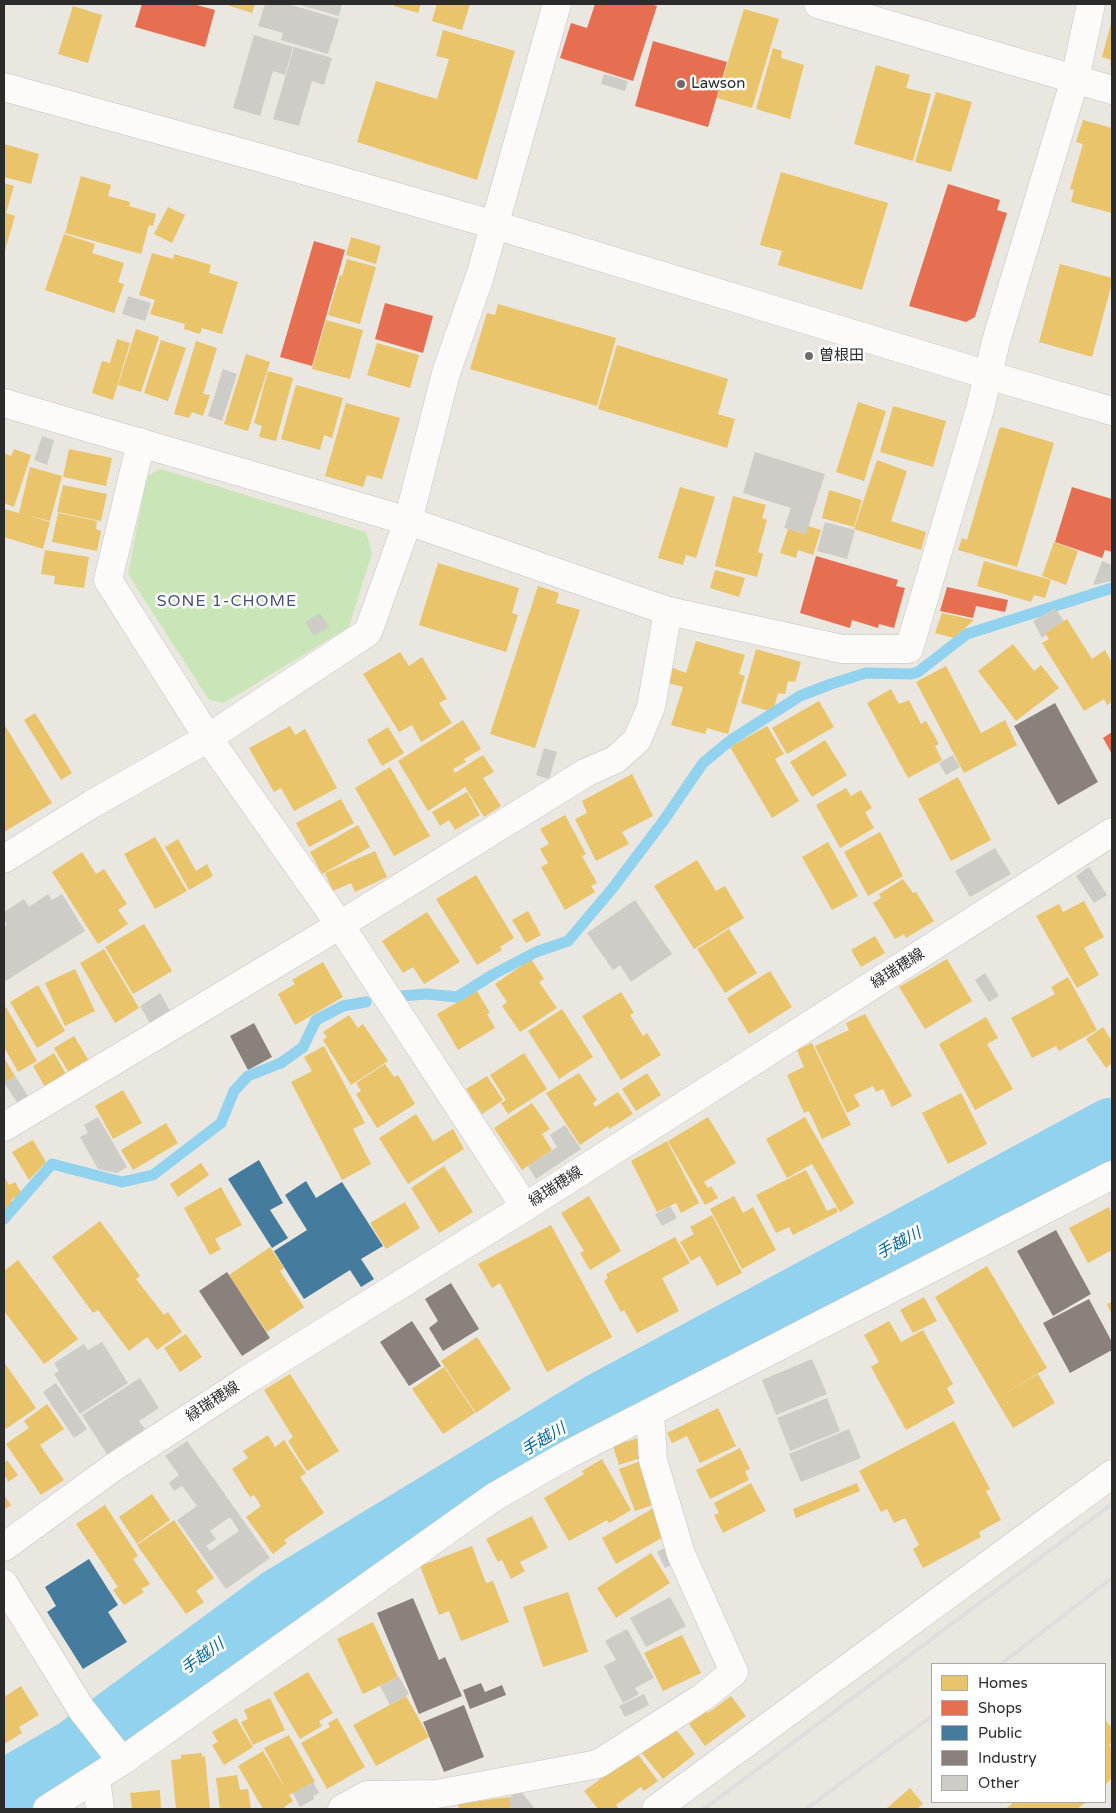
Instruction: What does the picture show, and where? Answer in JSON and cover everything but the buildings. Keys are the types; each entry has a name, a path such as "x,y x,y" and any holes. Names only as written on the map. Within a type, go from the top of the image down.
{"street":[{"path":"4,859 92,804 208,738 368,632 408,521 446,373 480,276 557,4"},
{"path":"4,402 408,521 668,611 842,649 909,649 988,376 996,342 1074,79 1091,4"},
{"path":"835,6 1112,90"},
{"path":"4,86 495,225 988,376 1112,411"},
{"path":"141,442 108,580 208,738 340,925 525,1207"},
{"path":"4,1127 340,925 587,772 615,760 638,740 651,708 668,611"},
{"name":"緑瑞穂線","path":"4,1547 111,1469 247,1380 525,1207 1112,832"},
{"path":"47,1809 96,1778 118,1757 494,1497 569,1454 1112,1175"},
{"path":"342,1809 367,1795 437,1794 598,1764 703,1697 734,1672 681,1554 653,1460 650,1413"},
{"path":"656,1809 1112,1474"},
{"path":"4,1584 82,1710 118,1757"},
{"path":"96,1778 100,1809"}],"green space":[{"path":"161,469 366,532 372,553 349,627 224,703 209,700 128,574 147,476"}],"waterway":[{"path":"401,996 427,994 457,997 494,974 536,952 568,941 612,889 664,820 703,763 731,740 800,696 866,673 911,674 918,672 967,634 1112,588"},
{"path":"4,1219 52,1164 122,1182 153,1175 221,1123 234,1091 248,1076 281,1063 303,1047 316,1020 343,1006 366,1002"},
{"name":"手越川","path":"4,1793 75,1752 279,1601 603,1404 1112,1130"}],"railway":[{"path":"704,1809 1112,1504"},
{"path":"1002,1663 1112,1578"},
{"path":"806,1809 931,1717"}],"place":[{"name":"Lawson","path":"681,84"},
{"name":"曽根田","path":"809,356"}],"district":[{"name":"SONE 1-CHOME","path":"227,602"}]}
